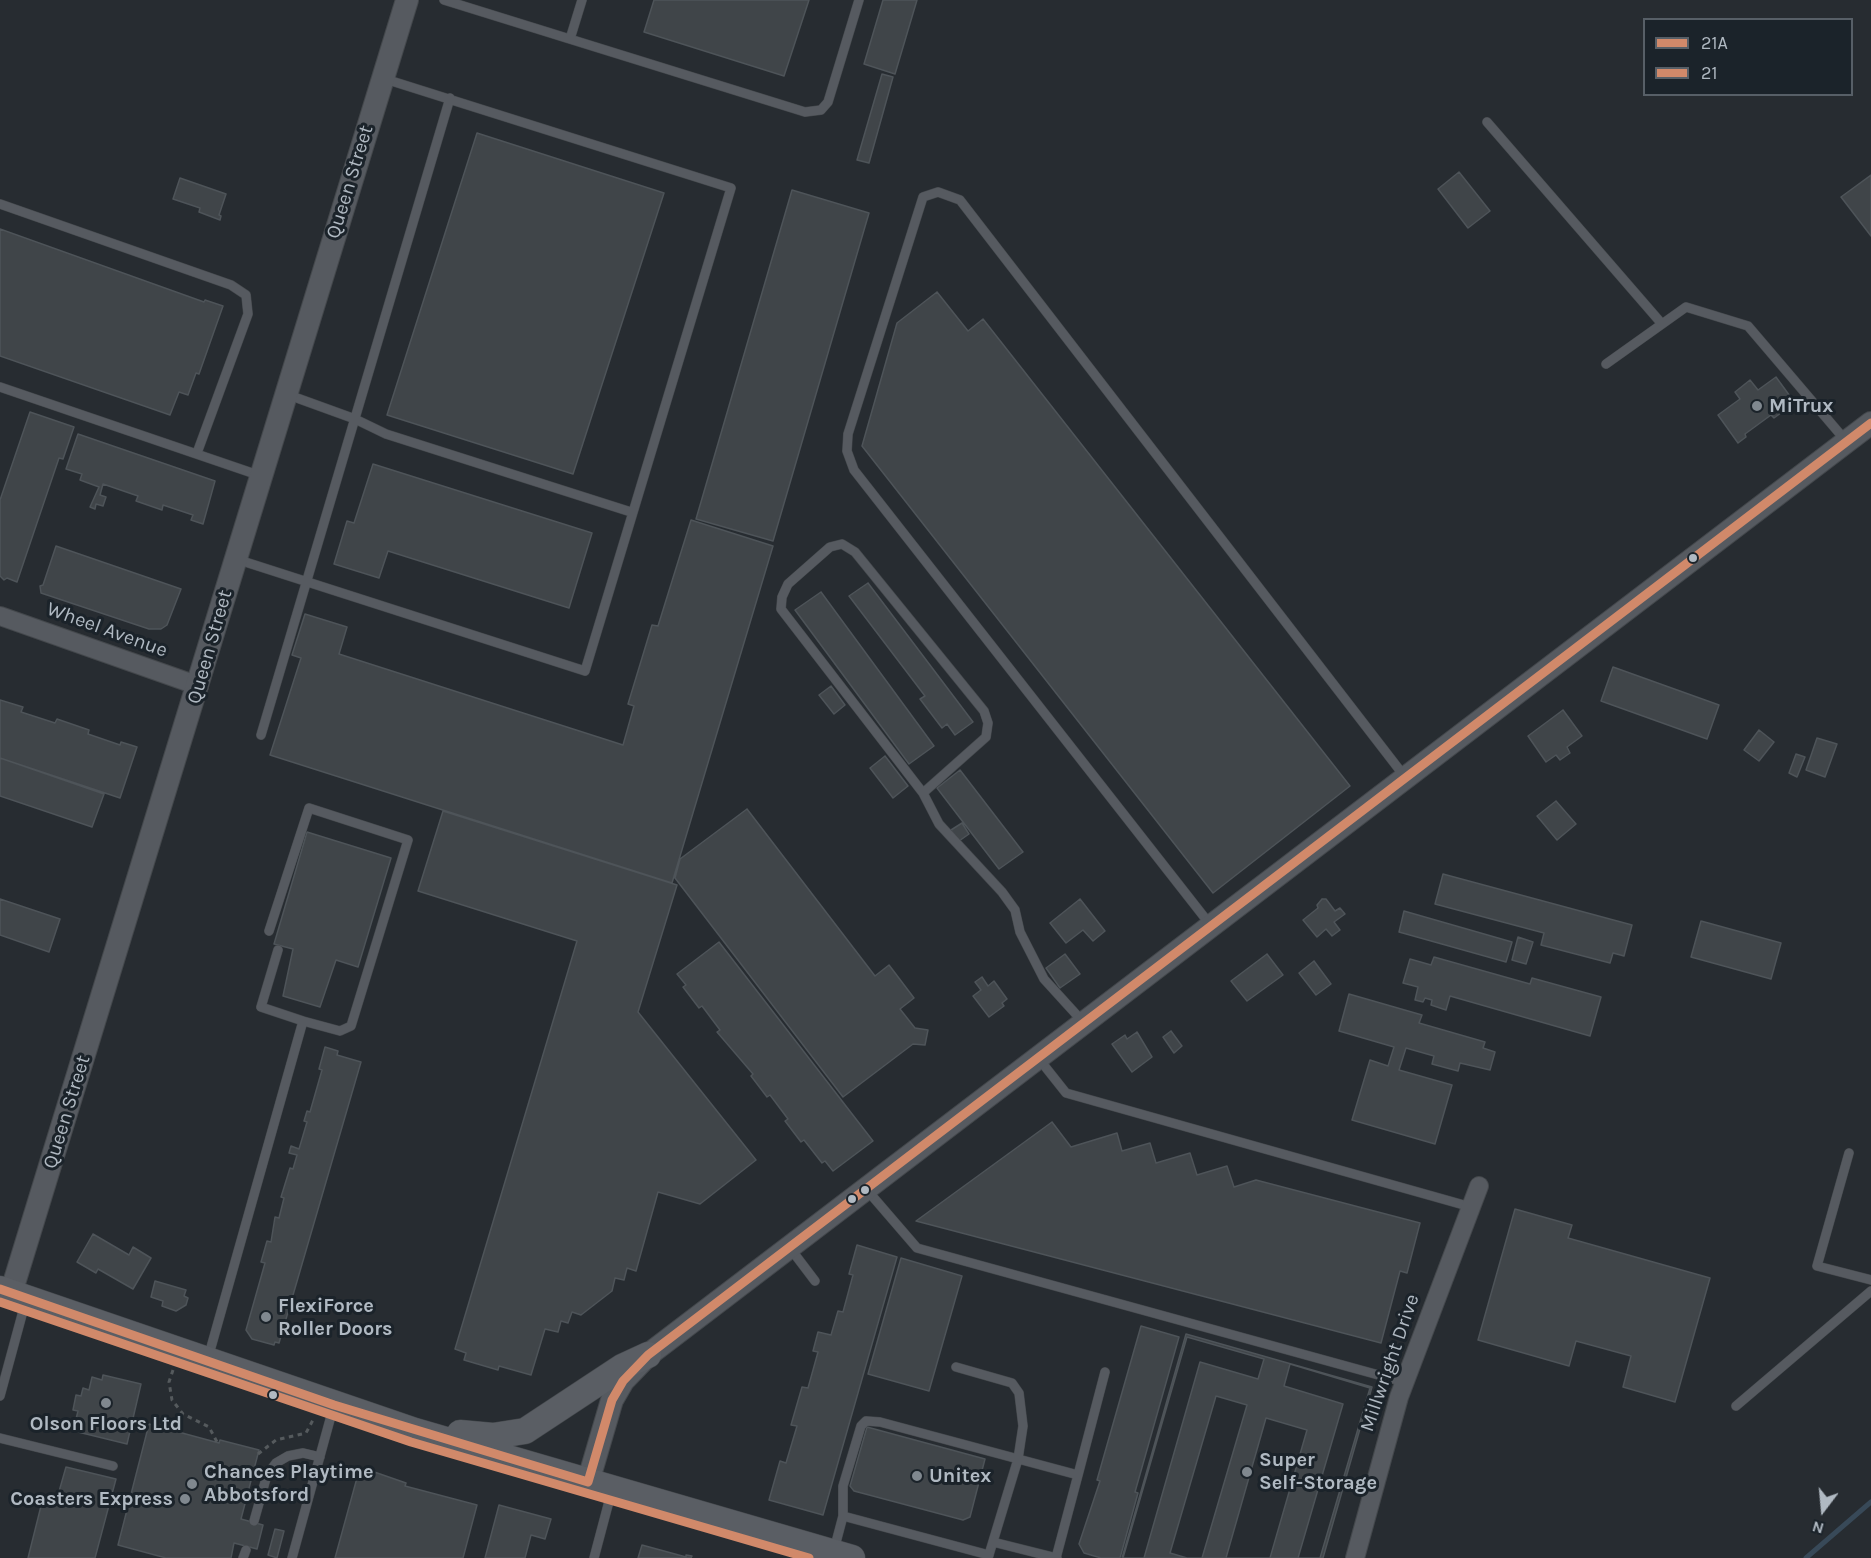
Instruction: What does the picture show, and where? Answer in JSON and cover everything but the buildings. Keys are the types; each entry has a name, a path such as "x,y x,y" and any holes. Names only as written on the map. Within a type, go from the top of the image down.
{"main road":[{"path":"13,1294 415,1431 842,1556"},
{"path":"415,1431 493,1436 525,1431 622,1367 648,1355"}],"street":[{"name":"Queen Street","path":"13,1294 199,686 381,78 407,0"},
{"path":"588,1482 612,1400 623,1381 648,1355 1213,927 1871,423"},
{"name":"Wheel Avenue","path":"0,616 199,686"},
{"name":"Millwright Drive","path":"1355,1558 1404,1382 1479,1186"}],"lane":[{"path":"444,0 471,4 570,39 805,112 821,110 828,102 860,0"},
{"path":"570,39 582,0"},
{"path":"236,559 585,671 631,512 731,188 381,78"},
{"path":"261,735 450,98"},
{"path":"1488,122 1662,324"},
{"path":"1213,927 854,470 847,451 848,434 923,197 938,192 960,200 1406,778"},
{"path":"0,204 231,285 246,295 248,314 197,453"},
{"path":"1606,364 1686,307 1748,326 1846,441"},
{"path":"0,387 261,476"},
{"path":"286,394 355,419 386,434 631,512"},
{"path":"923,793 986,737 988,723 984,711 855,552 842,544 830,547 788,584 782,597 781,609 923,793 939,824 1002,892 1015,910 1020,932 1044,979 1085,1024"},
{"path":"269,931 309,808 408,840 351,1026 340,1031 261,1007 278,950"},
{"path":"207,1361 303,1021"},
{"path":"1039,1059 1066,1093 1471,1207"},
{"path":"1849,1153 1817,1266 1871,1280"},
{"path":"867,1190 917,1248 1404,1382"},
{"path":"790,1248 815,1281"},
{"path":"1736,1406 1871,1291"},
{"path":"0,1396 13,1294"},
{"path":"843,1516 989,1556 1018,1459 1023,1426 1019,1393 1012,1383 957,1367"},
{"path":"993,1542 1057,1558 1105,1372"},
{"path":"292,1558 320,1457 326,1402"},
{"path":"842,1556 843,1486 861,1426 866,1421 880,1422 1078,1474"},
{"path":"0,1438 113,1466"},
{"path":"254,1521 267,1475 276,1463 288,1456 303,1453 320,1457"},
{"path":"594,1558 612,1490"}],"path":[{"path":"179,1351 169,1383 172,1400 183,1414 209,1427 217,1442"},
{"path":"258,1454 276,1440 306,1433 326,1402"}],"waterway":[{"path":"1806,1558 1871,1502"}],"transit line":[{"name":"21A","path":"0,1289 334,1405 588,1482 612,1400 623,1381 648,1355 1871,423"},
{"name":"21","path":"0,1302 411,1442 809,1558"}],"place":[{"name":"MiTrux","path":"1757,406"},
{"name":"FlexiForce Roller Doors","path":"266,1317"},
{"name":"Olson Floors Ltd","path":"106,1403"},
{"name":"Super Self-Storage","path":"1247,1472"},
{"name":"Unitex","path":"917,1476"},
{"name":"Chances Playtime Abbotsford","path":"192,1484"},
{"name":"Coasters Express","path":"185,1499"}]}
